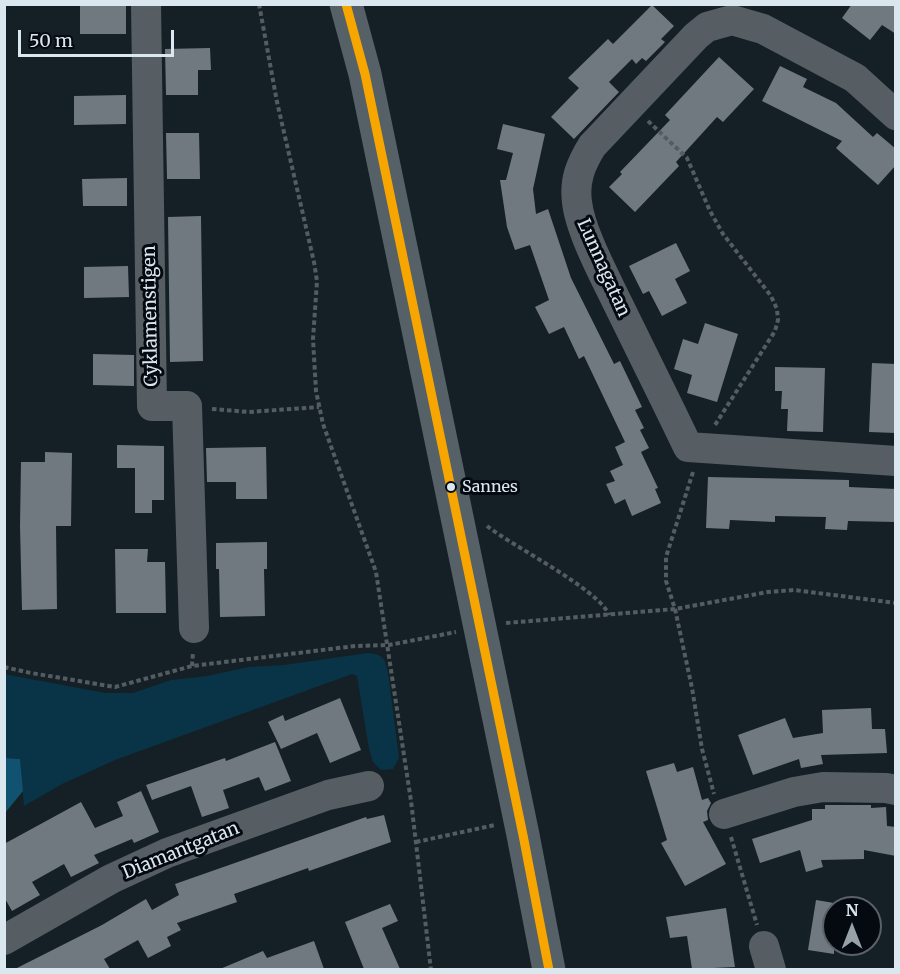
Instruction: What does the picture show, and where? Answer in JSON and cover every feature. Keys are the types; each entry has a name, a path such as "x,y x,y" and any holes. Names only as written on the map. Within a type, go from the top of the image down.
{"main road":[{"path":"346,4 366,74 549,969"}],"street":[{"name":"Cyklamenstigen","path":"146,4 152,406 187,406"},
{"name":"Lunnagatan","path":"700,449 688,447 600,267 577,204 577,178 582,162 592,146 696,36 707,27 732,20 763,29 855,78 896,116"},
{"path":"187,406 194,628"},
{"path":"700,449 896,461"},
{"path":"724,814 813,788 892,783"},
{"name":"Diamantgatan","path":"4,940 111,879 167,853 328,795 369,786"}],"path":[{"path":"259,4 277,102 317,281 313,339 318,407 376,572 416,842 431,969"},
{"path":"631,105 687,158 710,211 723,234 763,283 777,309 778,320 775,331 700,449 666,557 666,581 675,609 692,688 702,749 767,958"},
{"path":"187,406 249,412 318,407"},
{"path":"482,518 488,527 576,584 606,607 609,615"},
{"path":"506,623 675,609 768,592 794,590 896,603"},
{"path":"4,667 31,674 116,687 192,666 355,646 388,645 461,632"},
{"path":"416,842 501,824"}],"shaded area":[{"path":"368,653 377,654 382,658 388,672 399,758 393,769 381,770 373,762 357,676 352,674 115,760 62,784 24,806 20,759 5,758 4,674 105,693 133,693 171,680 207,676 249,667 284,665"},
{"path":"5,758 20,759 23,791 5,813"}],"building":[{"path":"852,4 896,4 896,34 882,25 870,40 842,18"},
{"path":"126,5 126,34 80,34 80,6"},
{"path":"652,5 674,26 661,39 665,42 646,61 642,58 636,64 632,59 609,82 619,92 574,139 551,117 579,88 568,78 608,39 613,44"},
{"path":"210,48 211,70 198,70 198,95 166,95 165,49"},
{"path":"719,57 754,89 723,122 717,117 676,162 679,166 635,212 609,187 622,174 620,172 670,120 665,115"},
{"path":"780,66 807,79 803,87 836,103 873,137 877,133 896,149 896,165 878,185 836,148 842,141 762,101"},
{"path":"126,95 126,124 74,125 74,96"},
{"path":"503,124 545,134 533,189 536,214 548,209 571,278 614,364 620,361 642,407 635,410 644,428 640,430 649,448 641,452 658,488 655,489 661,503 632,516 625,499 615,504 606,484 615,481 610,471 623,465 615,447 625,442 584,356 579,359 564,327 549,334 535,307 549,300 530,245 515,250 507,227 500,180 506,180 513,153 497,149"},
{"path":"166,133 199,133 200,179 167,179"},
{"path":"127,178 127,206 83,206 82,179"},
{"path":"201,216 203,361 170,362 168,217"},
{"path":"676,243 690,271 675,279 687,303 662,316 649,291 643,294 629,266"},
{"path":"128,266 129,297 84,298 84,267"},
{"path":"705,323 738,334 717,402 687,393 692,375 674,369 683,339 698,344"},
{"path":"93,354 134,355 134,386 93,385"},
{"path":"872,363 896,364 896,433 869,432"},
{"path":"775,367 825,368 823,432 787,431 788,409 781,409 782,391 775,391"},
{"path":"117,445 164,446 164,500 152,500 152,513 135,513 135,468 117,468"},
{"path":"266,447 267,499 236,499 236,482 207,482 206,448"},
{"path":"45,452 72,453 71,526 56,526 57,609 22,610 21,462 45,462"},
{"path":"708,477 849,480 849,487 896,489 896,522 848,521 847,530 825,529 826,517 775,516 775,522 730,520 729,529 706,528"},
{"path":"267,542 267,569 264,569 265,616 220,617 216,543"},
{"path":"115,549 148,549 147,562 165,562 166,613 116,613"},
{"path":"340,698 361,750 330,763 317,733 281,749 268,722 283,715 285,721"},
{"path":"871,708 872,729 885,729 887,753 821,755 823,764 801,768 799,759 753,775 738,735 785,718 793,738 823,733 822,710"},
{"path":"275,742 291,781 265,791 259,777 223,790 229,808 202,817 191,786 152,800 146,785 225,758 226,761"},
{"path":"674,763 677,772 693,767 702,800 708,798 711,803 707,811 708,820 703,822 726,864 685,886 661,843 667,840 646,771"},
{"path":"141,791 159,832 134,843 132,839 94,855 99,863 71,877 64,864 32,882 40,895 12,911 4,897 4,844 81,802 95,828 123,816 117,802"},
{"path":"825,805 886,807 887,826 896,827 896,856 864,850 864,859 821,860 823,867 806,872 800,850 760,863 752,839 812,820 812,809 825,809"},
{"path":"384,815 391,842 234,894 237,902 177,923 181,930 167,937 171,946 148,958 138,940 104,959 110,969 15,969 102,925 146,899 152,910 179,895 175,884 366,817 367,819"},
{"path":"816,900 822,901 822,952 808,950"},
{"path":"390,904 398,921 382,928 400,969 364,969 345,922"},
{"path":"726,908 735,967 692,969 687,936 670,938 666,917"},
{"path":"314,941 324,969 220,969 263,951 267,958"}],"transit line":[{"path":"346,4 365,74 549,970"}],"place":[{"name":"Sannes","path":"451,487"}]}
